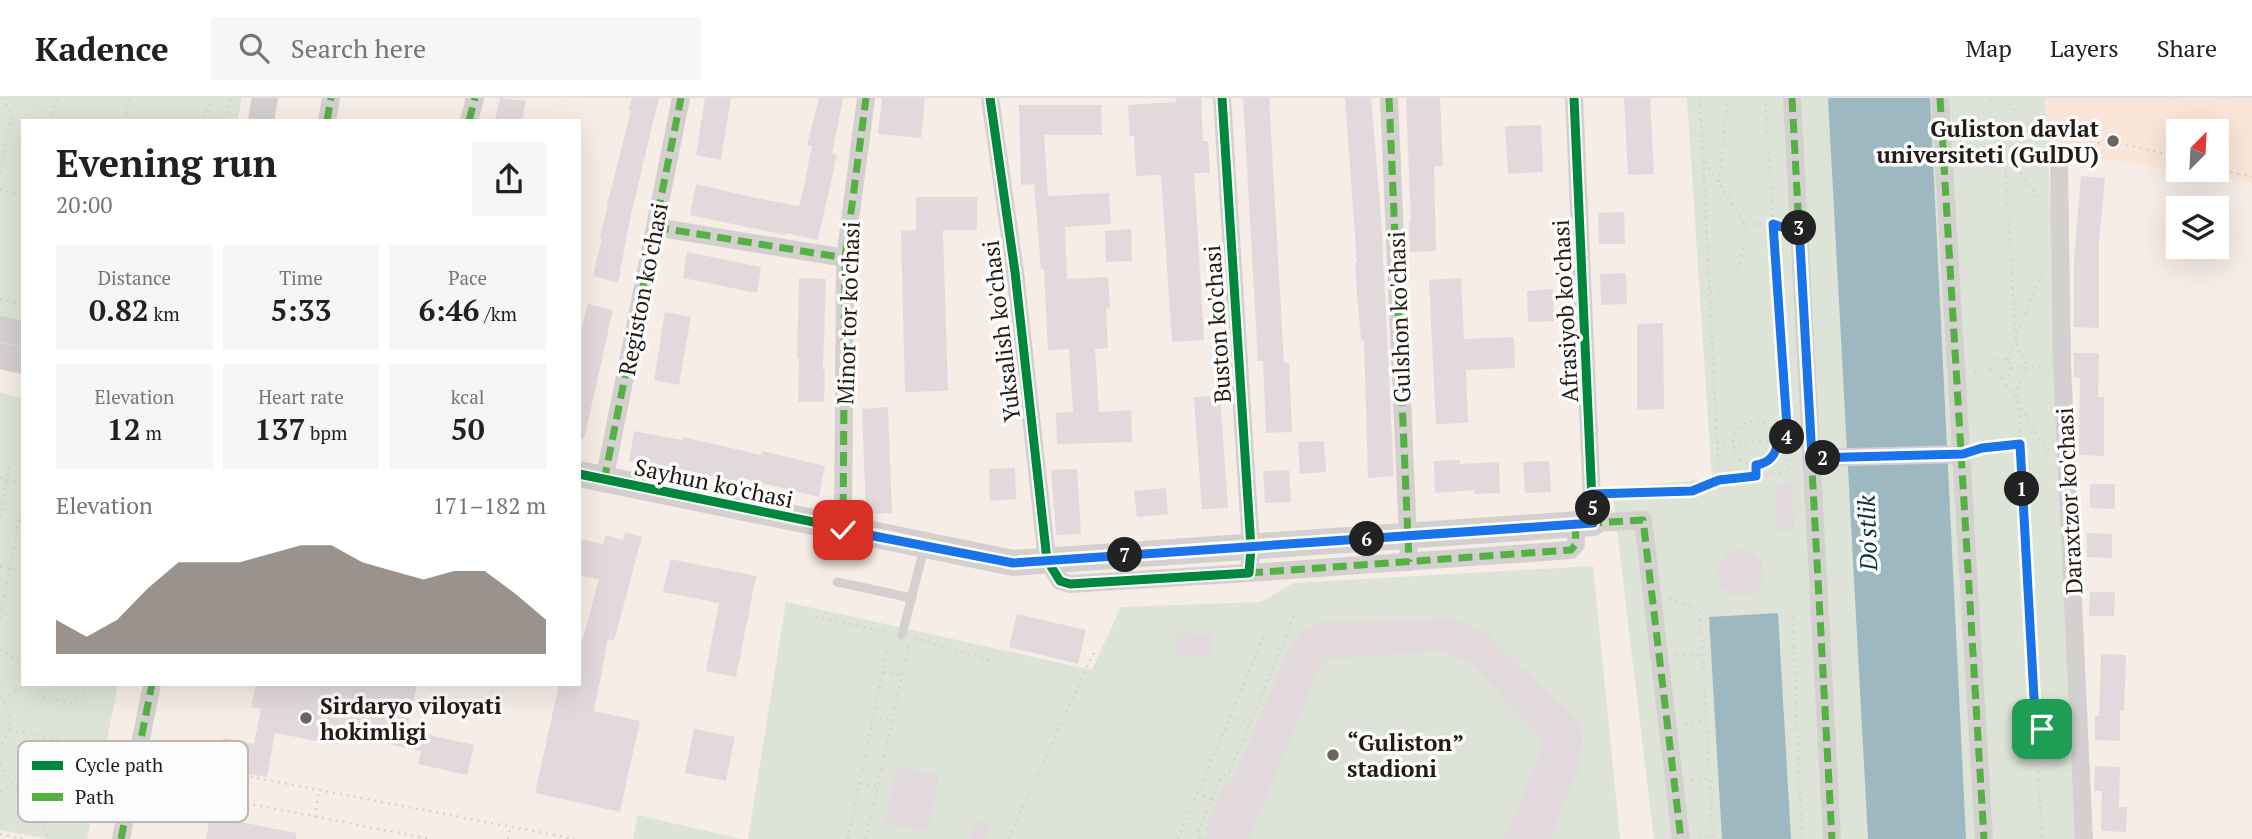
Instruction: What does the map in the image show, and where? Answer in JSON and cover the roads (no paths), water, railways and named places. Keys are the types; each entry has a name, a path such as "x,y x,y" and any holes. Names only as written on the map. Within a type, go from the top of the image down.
{"street":[{"path":"261,119 265,98"},
{"path":"327,119 331,98"},
{"path":"470,119 475,98"},
{"name":"Registon ko'chasi","path":"592,477 655,227 681,98"},
{"name":"Minor tor ko'chasi","path":"843,530 845,258 866,98"},
{"name":"Yuksalish ko'chasi","path":"990,98 1015,272 1047,560"},
{"name":"Buston ko'chasi","path":"1222,98 1250,560"},
{"name":"Gulshon ko'chasi","path":"1389,98 1409,562"},
{"name":"Afrasiyob ko'chasi","path":"1574,98 1592,494 1584,523"},
{"path":"1792,98 1832,839"},
{"path":"1940,98 1984,839"},
{"name":"Daraxtzor ko'chasi","path":"2060,163 2062,365 2084,839"},
{"path":"655,227 845,258"},
{"path":"0,329 21,334"},
{"path":"0,356 21,361"},
{"path":"1812,458 1963,454"},
{"name":"Sayhun ko'chasi","path":"592,477 1013,563 1047,560 1250,560 1408,536 1584,523"},
{"path":"1250,560 1409,562 1571,550 1584,523 1643,520 1681,839"},
{"path":"141,741 152,686"}],"lane":[{"path":"906,636 924,545"},
{"path":"837,582 912,598"}],"water":[{"name":"Do'stlik","path":"1828,98 1930,98 1966,839 1868,839"},
{"path":"1778,613 1791,839 1722,839 1709,617"}],"place":[{"name":"Guliston davlat universiteti (GulDU)","path":"2113,141"},
{"name":"Sirdaryo viloyati hokimligi","path":"306,718"},
{"name":"“Guliston” stadioni","path":"1333,755"}]}
